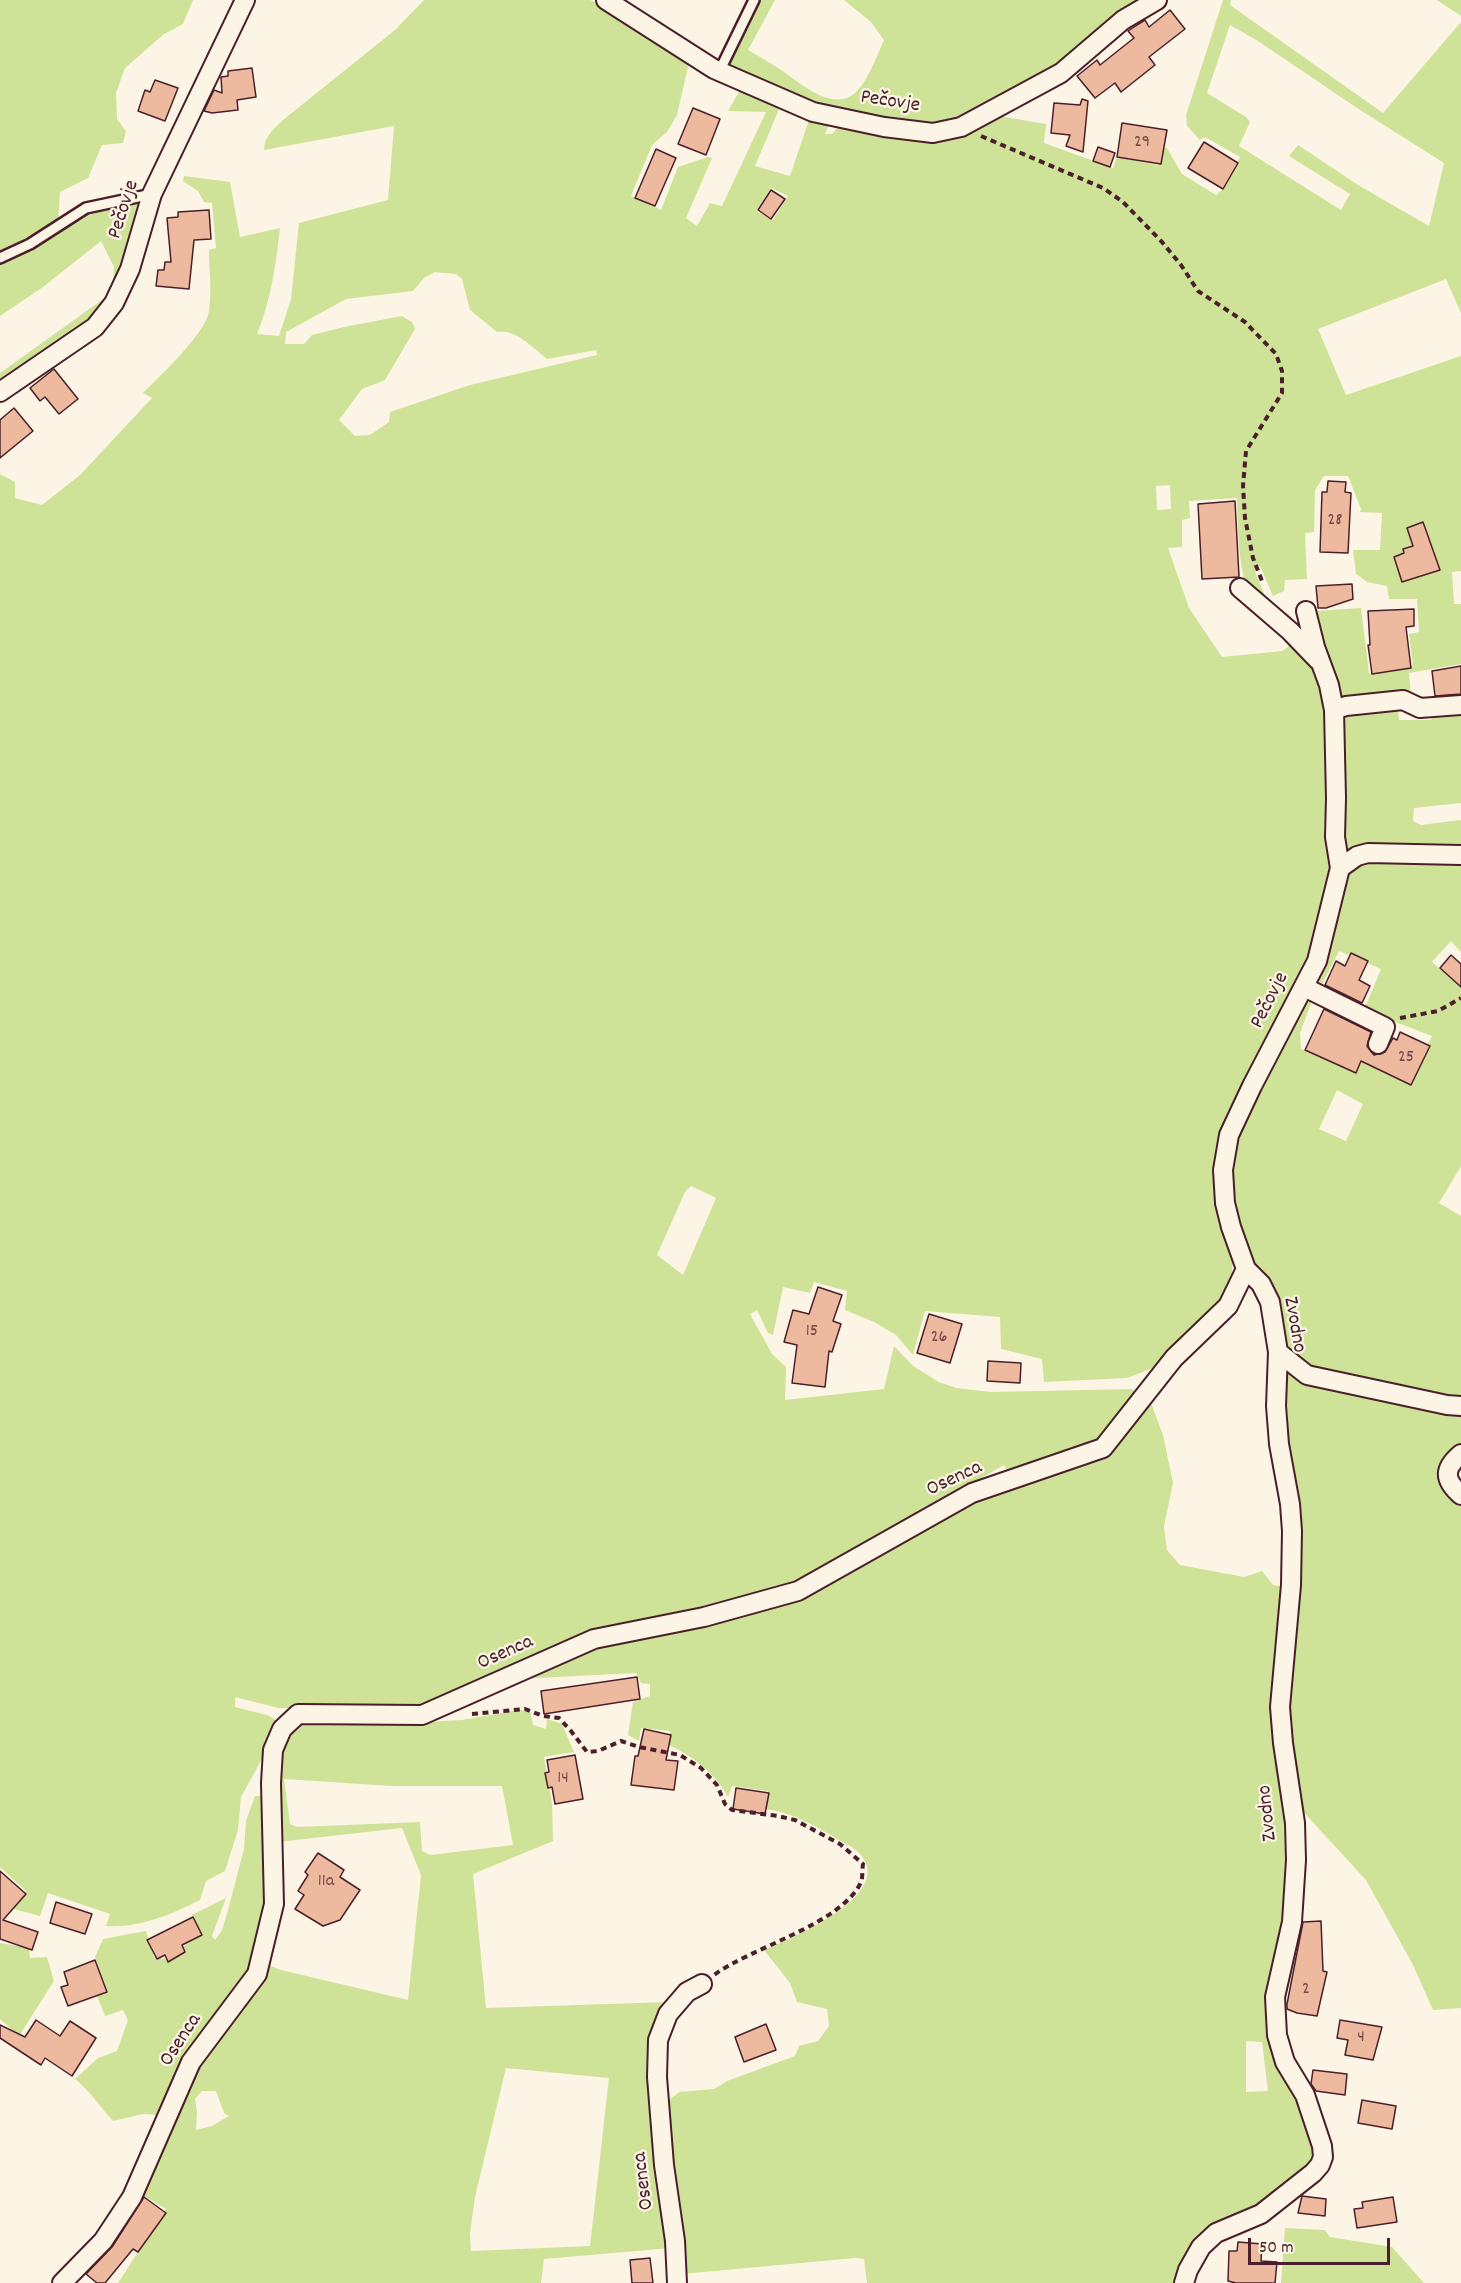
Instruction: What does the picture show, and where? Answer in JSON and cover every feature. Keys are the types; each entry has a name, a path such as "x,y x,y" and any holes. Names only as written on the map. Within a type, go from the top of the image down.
{"street":[{"name":"Pečovje","path":"0,392 94,327 114,303 130,269 152,194 244,0"},
{"name":"Pečovje","path":"606,0 719,72 813,112 884,127 933,133 961,127 1062,73 1123,20 1156,0"},
{"path":"1240,588 1290,631 1321,664"},
{"path":"1306,611 1315,647 1329,685 1334,710 1335,837 1340,868 1357,856 1368,853 1461,855"},
{"path":"1334,710 1346,706 1403,700 1420,708 1461,705"},
{"name":"Pečovje","path":"1246,1269 1225,1203 1222,1170 1229,1135 1317,961 1340,868"},
{"path":"1304,987 1385,1027 1378,1044"},
{"name":"Zvodno","path":"1184,2283 1188,2270 1201,2247 1216,2233 1261,2214 1313,2173 1323,2157 1317,2129 1305,2096 1285,2062 1277,2035 1275,1997 1292,1922 1296,1860 1295,1823 1280,1707 1291,1585 1292,1531 1290,1504 1279,1444 1276,1406 1278,1352 1270,1302 1261,1284 1246,1269"},
{"name":"Osenca","path":"62,2283 103,2241 132,2197 192,2062 257,1974 273,1904 271,1783 273,1750 282,1729 298,1714 422,1715 594,1639 704,1617 798,1591 972,1493 1103,1448 1174,1358 1228,1306 1246,1269"},
{"path":"1278,1352 1308,1376 1461,1406"},
{"path":"1461,1454 1450,1465 1448,1473 1452,1488 1461,1495"},
{"name":"Osenca","path":"678,2283 675,2241 664,2165 657,2077 658,2040 668,2014 687,1992 702,1984"}],"lane":[{"path":"719,72 753,0"},
{"path":"0,258 30,244 86,208 152,194"}],"path":[{"path":"961,127 1103,188 1123,202 1162,242 1198,291 1245,322 1276,354 1282,371 1282,393 1246,451 1243,486 1245,518 1253,558 1265,589"},
{"path":"1376,1023 1438,1011 1461,998"},
{"path":"466,1714 525,1709 543,1716 559,1718 587,1752 598,1751 621,1741 639,1748 680,1755 701,1768 717,1785 725,1804 732,1810 795,1820 840,1844 863,1864 862,1880 855,1893 836,1910 730,1965 702,1984"}],"green space":[{"path":"0,0 193,0 183,24 164,34 125,68 116,93 117,119 126,131 123,143 102,145 88,178 60,192 58,221 0,252"},
{"path":"424,0 590,0 615,11 686,60 688,67 677,115 667,132 652,145 631,196 661,210 678,167 708,157 712,158 686,218 697,226 710,203 722,206 766,112 728,111 741,88 780,107 755,166 790,176 810,117 830,122 825,134 832,134 841,124 896,132 993,115 1046,124 1044,143 1113,168 1117,157 1158,165 1164,148 1167,148 1182,174 1216,195 1223,189 1240,157 1205,137 1200,140 1187,126 1186,115 1223,0 1231,0 1230,5 1383,113 1461,22 1461,313 1446,279 1318,329 1346,395 1461,356 1461,571 1452,572 1454,604 1461,604 1461,664 1409,673 1411,696 1340,702 1315,618 1315,611 1361,608 1369,673 1413,665 1409,634 1419,632 1417,599 1389,599 1387,586 1367,582 1356,574 1353,550 1380,550 1382,513 1360,512 1361,509 1348,476 1324,476 1315,490 1314,532 1305,533 1307,579 1285,580 1284,591 1273,596 1260,566 1255,572 1268,603 1252,590 1245,580 1240,551 1237,498 1189,501 1190,518 1182,520 1182,547 1168,548 1189,608 1222,657 1282,651 1295,642 1315,664 1329,707 1332,867 1312,962 1221,1147 1233,1256 1231,1286 1220,1308 1204,1326 1153,1368 1127,1378 1044,1382 1042,1359 1001,1349 1000,1317 925,1311 913,1355 896,1335 874,1322 845,1310 847,1291 814,1282 810,1293 783,1287 773,1335 768,1333 757,1310 750,1314 772,1354 786,1367 785,1400 884,1389 894,1346 913,1366 939,1382 956,1388 991,1392 1132,1389 1137,1393 1122,1423 1134,1425 1151,1403 1163,1435 1173,1483 1164,1526 1167,1550 1180,1565 1244,1577 1262,1571 1273,1585 1286,1587 1276,1703 1293,1855 1272,2001 1314,2131 1315,2162 1258,2212 1209,2228 1193,2242 1181,2262 1176,2283 867,2283 864,2259 855,2258 682,2274 663,2105 679,2092 714,2089 727,2081 795,2056 799,2046 818,2041 829,2026 827,2009 797,2002 790,1983 764,1950 815,1926 835,1913 864,1885 868,1869 860,1854 850,1846 802,1820 765,1809 768,1791 732,1786 728,1797 717,1780 703,1766 687,1754 669,1745 670,1731 641,1728 639,1741 628,1735 633,1702 650,1696 650,1684 641,1683 636,1673 516,1679 436,1706 374,1710 279,1708 235,1697 235,1707 267,1715 279,1722 241,1797 238,1830 225,1871 206,1881 200,1900 143,1923 119,1926 106,1926 110,1914 48,1893 40,1916 10,1908 26,1891 0,1867 0,474 15,482 15,498 42,505 80,475 152,398 143,393 200,331 206,320 210,304 209,250 216,248 212,203 204,202 198,191 183,181 184,176 230,182 240,237 280,228 272,282 257,334 279,336 291,299 299,223 388,200 394,126 264,150 266,141 270,133 283,120 395,30","holes":["1230,25 1444,163 1429,226 1358,185 1298,145 1289,156 1350,194 1341,210 1239,146 1250,122 1246,117 1207,93","771,188 788,196 773,220 756,211","435,272 456,274 462,279 470,310 497,332 517,336 547,359 596,350 597,355 470,385 390,412 389,422 370,435 355,436 339,420 362,389 385,380 415,329 412,322 402,316 344,327 312,335 304,344 285,344 286,332 346,299 413,291 424,278","1170,485 1171,509 1157,510 1156,486","691,1186 716,1198 683,1275 657,1255 685,1192","1004,1465 1010,1475 924,1511","1246,2041 1262,2042 1268,2091 1246,2092"]},
{"path":"756,0 775,0 748,50 812,91 833,99 843,99 853,95 861,86 884,40 871,22 844,0 1141,0 1054,70 969,115 935,126 850,115 807,105 726,69 728,57"},
{"path":"1437,0 1461,0 1461,16"},
{"path":"137,202 141,204 117,288 113,283 114,267 101,241 43,287 0,316 0,264 104,204"},
{"path":"106,297 109,303 107,307 0,388 0,373"},
{"path":"1397,704 1399,720 1431,720 1436,709 1461,707 1461,803 1414,808 1413,821 1421,825 1461,820 1461,850 1346,849 1339,839 1342,726 1351,713 1358,710 1372,706"},
{"path":"1368,857 1461,861 1461,952 1451,941 1432,962 1456,983 1461,979 1461,1166 1439,1203 1461,1216 1461,1401 1306,1370 1286,1353 1234,1225 1228,1176 1237,1131 1304,1004 1312,1001 1300,1033 1301,1049 1356,1072 1372,1044 1387,1051 1379,1070 1408,1084 1432,1036 1364,1010 1381,969 1339,951 1322,984 1318,980 1343,877","holes":["1337,1090 1363,1104 1346,1141 1319,1129"]},
{"path":"1283,1361 1461,1411 1461,1449 1444,1461 1461,1499 1461,2008 1433,2010 1413,1965 1366,1880 1297,1805 1287,1748"},
{"path":"518,1710 530,1711 533,1725 546,1729 547,1719 562,1724 574,1752 544,1757 552,1803 553,1841 473,1874 486,2008 669,2002 655,2028 671,2248 544,2259 541,2283 118,2283 166,2209 139,2193 199,2062 268,1965 408,2000 421,1875 402,1828 278,1842 280,1746 298,1722 312,1718 393,1724 462,1720","holes":["284,1779 391,1786 502,1786 513,1845 430,1855 422,1851 420,1822 297,1827 290,1824","506,2068 609,2078 590,2246 471,2251 470,2233 475,2197","202,2091 216,2091 224,2113 229,2116 212,2126 196,2130 195,2099"]},
{"path":"255,1796 263,1796 267,1847 263,1949 161,2115 143,2114 113,2121 75,2079 98,2058 117,2051 128,2020 123,2010 105,2016 97,1996 107,1989 95,1957 103,1939 146,1931 154,1957 166,1959 200,1935 192,1915 226,1898 212,1936 215,1940 222,1930 228,1910 244,1849 246,1821"},
{"path":"0,1943 29,1948 30,1958 47,1957 54,1981 19,2036 0,2019"},
{"path":"1285,2228 1325,2230 1330,2237 1392,2247 1424,2283 1281,2283"}],"building":[{"path":"1170,10 1185,29 1149,57 1155,65 1121,92 1115,83 1095,98 1077,76 1097,60 1100,65 1134,38 1128,31 1145,20 1149,27"},
{"path":"252,68 256,97 237,100 238,110 212,113 204,111 214,90 222,93 221,77 228,76 228,71"},
{"path":"155,80 178,88 165,121 138,111 145,90 150,92"},
{"path":"1082,99 1088,101 1083,152 1066,146 1070,135 1051,133 1054,103 1080,105"},
{"path":"693,108 720,119 706,155 678,144"},
{"path":"1122,123 1167,130 1161,164 1117,157"},
{"path":"1204,142 1238,163 1223,189 1188,168"},
{"path":"1098,147 1115,153 1110,167 1093,161"},
{"path":"656,149 676,158 655,206 635,198"},
{"path":"771,190 785,199 771,219 758,210"},
{"path":"209,210 211,239 194,240 189,289 156,286 158,270 164,270 165,262 171,262 167,218 178,217 178,212"},
{"path":"54,369 78,399 59,414 45,397 40,401 30,388"},
{"path":"14,408 33,431 0,458 0,420"},
{"path":"1328,481 1346,482 1345,492 1351,493 1348,553 1320,552 1322,492 1327,492"},
{"path":"1235,501 1239,577 1202,579 1198,504"},
{"path":"1423,522 1440,570 1402,582 1394,557 1404,553 1403,549 1413,546 1407,528"},
{"path":"1352,584 1353,599 1326,608 1318,608 1316,586"},
{"path":"1414,609 1414,626 1406,627 1411,668 1372,674 1368,645 1370,645 1368,611"},
{"path":"1461,666 1461,694 1435,696 1432,671"},
{"path":"1351,953 1368,961 1359,980 1370,986 1362,1003 1325,985 1336,961 1345,966"},
{"path":"1451,955 1461,964 1461,987 1440,968"},
{"path":"1324,1009 1371,1032 1367,1046 1374,1055 1385,1052 1393,1038 1397,1040 1400,1032 1430,1046 1411,1085 1361,1061 1356,1073 1305,1050"},
{"path":"818,1287 842,1295 833,1321 841,1324 832,1352 829,1351 825,1387 792,1383 797,1345 784,1342 793,1310 809,1314"},
{"path":"929,1314 962,1324 950,1363 917,1353"},
{"path":"988,1361 1021,1363 1020,1383 987,1381"},
{"path":"637,1677 640,1699 544,1714 541,1691"},
{"path":"644,1729 671,1735 666,1760 678,1761 674,1790 631,1785 635,1756 638,1756"},
{"path":"575,1755 583,1799 555,1804 552,1787 548,1788 545,1773 549,1772 547,1760"},
{"path":"736,1788 769,1793 765,1814 733,1809"},
{"path":"318,1853 344,1870 340,1877 360,1890 340,1920 323,1926 295,1909 304,1895 298,1891 308,1875 305,1872"},
{"path":"0,1871 26,1894 3,1920 38,1932 32,1950 0,1939"},
{"path":"56,1902 92,1914 85,1934 50,1923"},
{"path":"193,1917 202,1935 182,1945 185,1952 168,1962 165,1955 157,1959 147,1940"},
{"path":"1321,1921 1323,1971 1327,1972 1317,2016 1287,2009 1287,2004 1303,1922"},
{"path":"95,1960 107,1992 68,2006 61,1987 68,1985 64,1972"},
{"path":"36,2020 60,2036 70,2021 96,2038 72,2076 45,2058 41,2065 0,2038 0,2025 25,2037"},
{"path":"1340,2020 1382,2027 1373,2060 1345,2055 1348,2040 1337,2038"},
{"path":"766,2024 776,2050 744,2062 735,2037"},
{"path":"1313,2070 1347,2074 1345,2095 1316,2091 1311,2084"},
{"path":"1362,2100 1396,2106 1392,2129 1358,2123"},
{"path":"1302,2196 1326,2199 1325,2216 1298,2213"},
{"path":"144,2197 166,2213 138,2252 133,2249 105,2283 97,2283 86,2274 112,2247"},
{"path":"1393,2197 1397,2222 1357,2228 1354,2209 1363,2208 1362,2202"},
{"path":"1238,2242 1262,2244 1261,2261 1277,2262 1275,2283 1228,2281 1229,2251 1237,2251"},
{"path":"650,2258 653,2283 632,2283 630,2260"}]}
